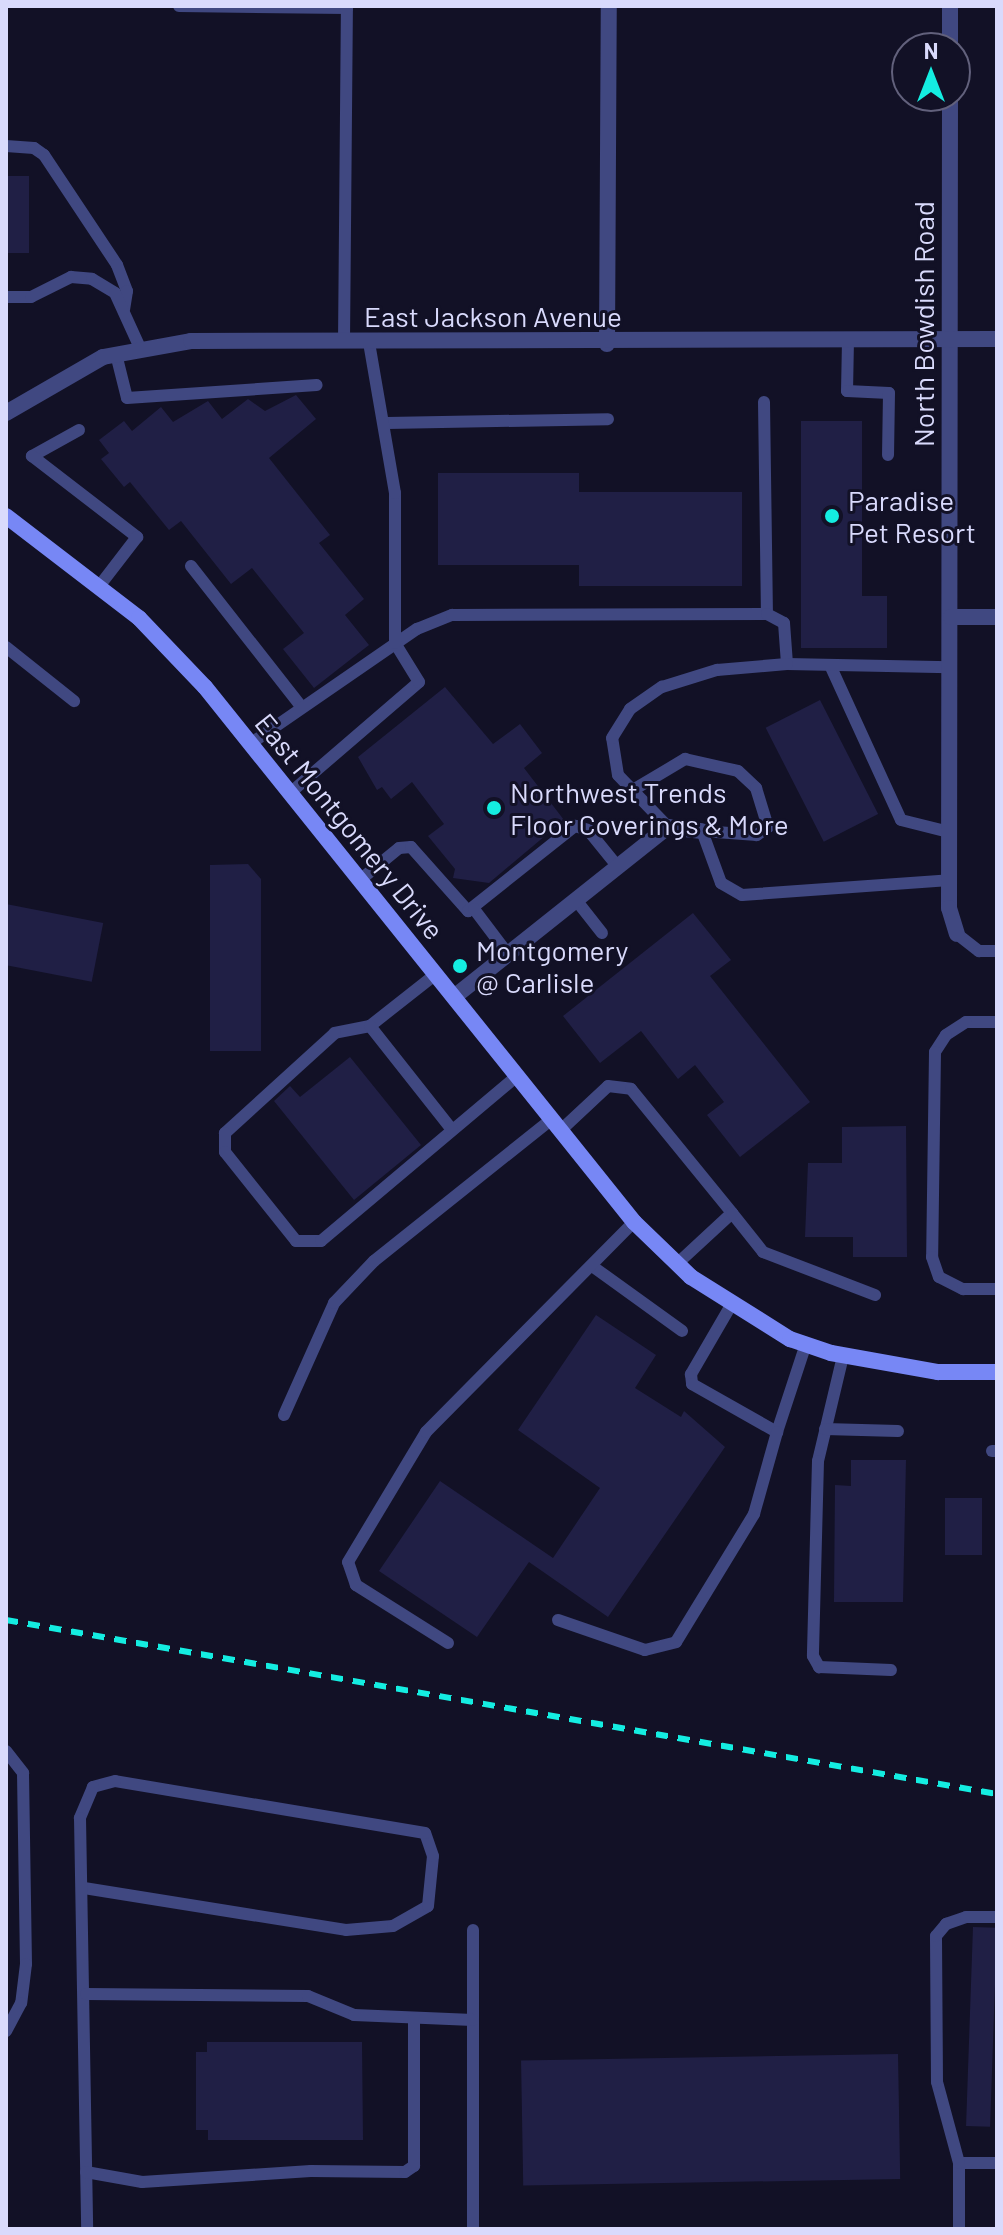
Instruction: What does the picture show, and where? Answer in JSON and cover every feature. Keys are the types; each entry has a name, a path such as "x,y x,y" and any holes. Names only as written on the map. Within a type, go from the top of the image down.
{"main road":[{"name":"East Montgomery Drive","path":"6,516 100,585 205,687 634,1222 677,1264 730,1307 806,1344 843,1356 938,1372 997,1372"}],"street":[{"path":"607,344 609,6"},
{"path":"950,6 950,32"},
{"name":"North Bowdish Road","path":"950,112 949,880 957,934"},
{"name":"East Jackson Avenue","path":"6,413 18,400 116,354 191,341 607,344 997,339"},
{"path":"951,617 997,617"},
{"path":"454,997 668,827 702,831"}],"lane":[{"path":"179,6 347,7 344,342"},
{"path":"6,146 34,148 44,155 117,265 127,291 124,309"},
{"path":"6,297 31,297 81,277 115,293 141,350"},
{"path":"848,340 847,391 889,393 888,455"},
{"path":"290,793 416,690 417,675 395,643 395,493 387,423 369,342"},
{"path":"116,354 127,398 317,385"},
{"path":"764,402 767,614"},
{"path":"387,423 608,419"},
{"path":"79,430 32,456 137,537 100,585"},
{"path":"191,566 300,705"},
{"path":"250,744 300,705 395,643 452,615 767,614 784,623 787,664"},
{"path":"6,647 74,701"},
{"path":"668,827 618,775 612,738 630,709 662,687 717,670 787,664 950,667"},
{"path":"830,665 901,820 949,832"},
{"path":"633,790 685,759 738,771 756,788 768,827 757,835 702,831 721,883 742,895 949,880"},
{"path":"360,880 399,848 411,847 463,909 474,909 575,826 588,830 618,867"},
{"path":"576,900 602,933"},
{"path":"474,909 508,954"},
{"path":"957,934 979,951 997,951"},
{"path":"436,974 370,1026 335,1033 225,1133 225,1152 296,1241 314,1244 517,1076"},
{"path":"997,1022 966,1022 946,1035 935,1052 932,1257 939,1277 963,1289 997,1289"},
{"path":"370,1026 452,1130"},
{"path":"284,1415 334,1303 374,1261 608,1086 631,1089 763,1252 875,1295"},
{"path":"677,1264 732,1213"},
{"path":"448,1643 356,1585 348,1562 426,1432 634,1222"},
{"path":"592,1266 682,1331"},
{"path":"730,1307 691,1374 692,1384 777,1432"},
{"path":"558,1620 645,1650 676,1642 754,1514 806,1344"},
{"path":"843,1356 825,1429 813,1656 819,1667 891,1670"},
{"path":"825,1429 898,1431"},
{"path":"6,1751 23,1773 26,1964 21,2003 6,2031"},
{"path":"84,1888 346,1930 393,1926 428,1906 433,1856 425,1833 115,1781 93,1787 80,1818 86,1994 87,2229"},
{"path":"959,2229 959,2163 939,2103 936,1936 946,1924 966,1917 997,1917"},
{"path":"473,1930 473,2229"},
{"path":"86,1994 308,1996 354,2015 473,2020"},
{"path":"86,2172 142,2182 311,2171 405,2172 414,2166 414,2018"},
{"path":"959,2163 997,2163"}],"building":[{"path":"6,176 29,176 29,253 6,253"},
{"path":"296,395 316,419 269,458 330,535 319,543 364,599 345,615 369,645 314,688 283,649 304,633 252,568 231,584 181,521 169,530 130,482 124,487 101,459 109,453 99,440 124,421 132,431 161,407 173,422 208,401 222,419 248,399 265,411"},
{"name":"Paradise Pet Resort","path":"801,421 862,421 862,596 887,596 887,648 801,648"},
{"path":"438,473 579,473 579,492 742,492 742,586 579,586 579,565 438,565"},
{"name":"Northwest Trends Floor Coverings & More","path":"445,687 493,744 520,724 542,753 524,768 564,820 489,883 453,878 455,869 428,836 444,824 412,782 391,799 382,787 377,790 358,757"},
{"path":"820,700 878,814 824,842 766,728"},
{"path":"248,864 261,879 261,1051 210,1051 210,865"},
{"path":"6,904 103,923 92,982 6,965"},
{"path":"693,913 731,960 710,976 810,1102 740,1157 707,1115 724,1102 695,1065 678,1079 641,1031 600,1063 563,1016"},
{"path":"350,1057 421,1145 354,1200 274,1101 290,1086 300,1097"},
{"path":"906,1126 907,1257 853,1257 853,1237 805,1237 808,1163 842,1163 842,1127"},
{"path":"596,1315 656,1355 635,1388 681,1417 684,1411 725,1447 608,1617 529,1562 477,1637 379,1571 440,1481 553,1558 600,1488 518,1430"},
{"path":"851,1460 906,1460 903,1602 834,1602 835,1485 851,1486"},
{"path":"945,1498 982,1498 982,1555 945,1555"},
{"path":"973,1927 997,1928 990,2127 966,2126"},
{"path":"207,2042 362,2042 363,2140 208,2140 208,2130 196,2130 196,2052 207,2052"},
{"path":"898,2054 900,2179 523,2186 521,2061"}],"railway":[{"path":"6,1620 997,1794"}],"place":[{"name":"Paradise Pet Resort","path":"832,516"},
{"name":"Northwest Trends Floor Coverings & More","path":"494,808"},
{"name":"Montgomery @ Carlisle","path":"460,966"}]}
